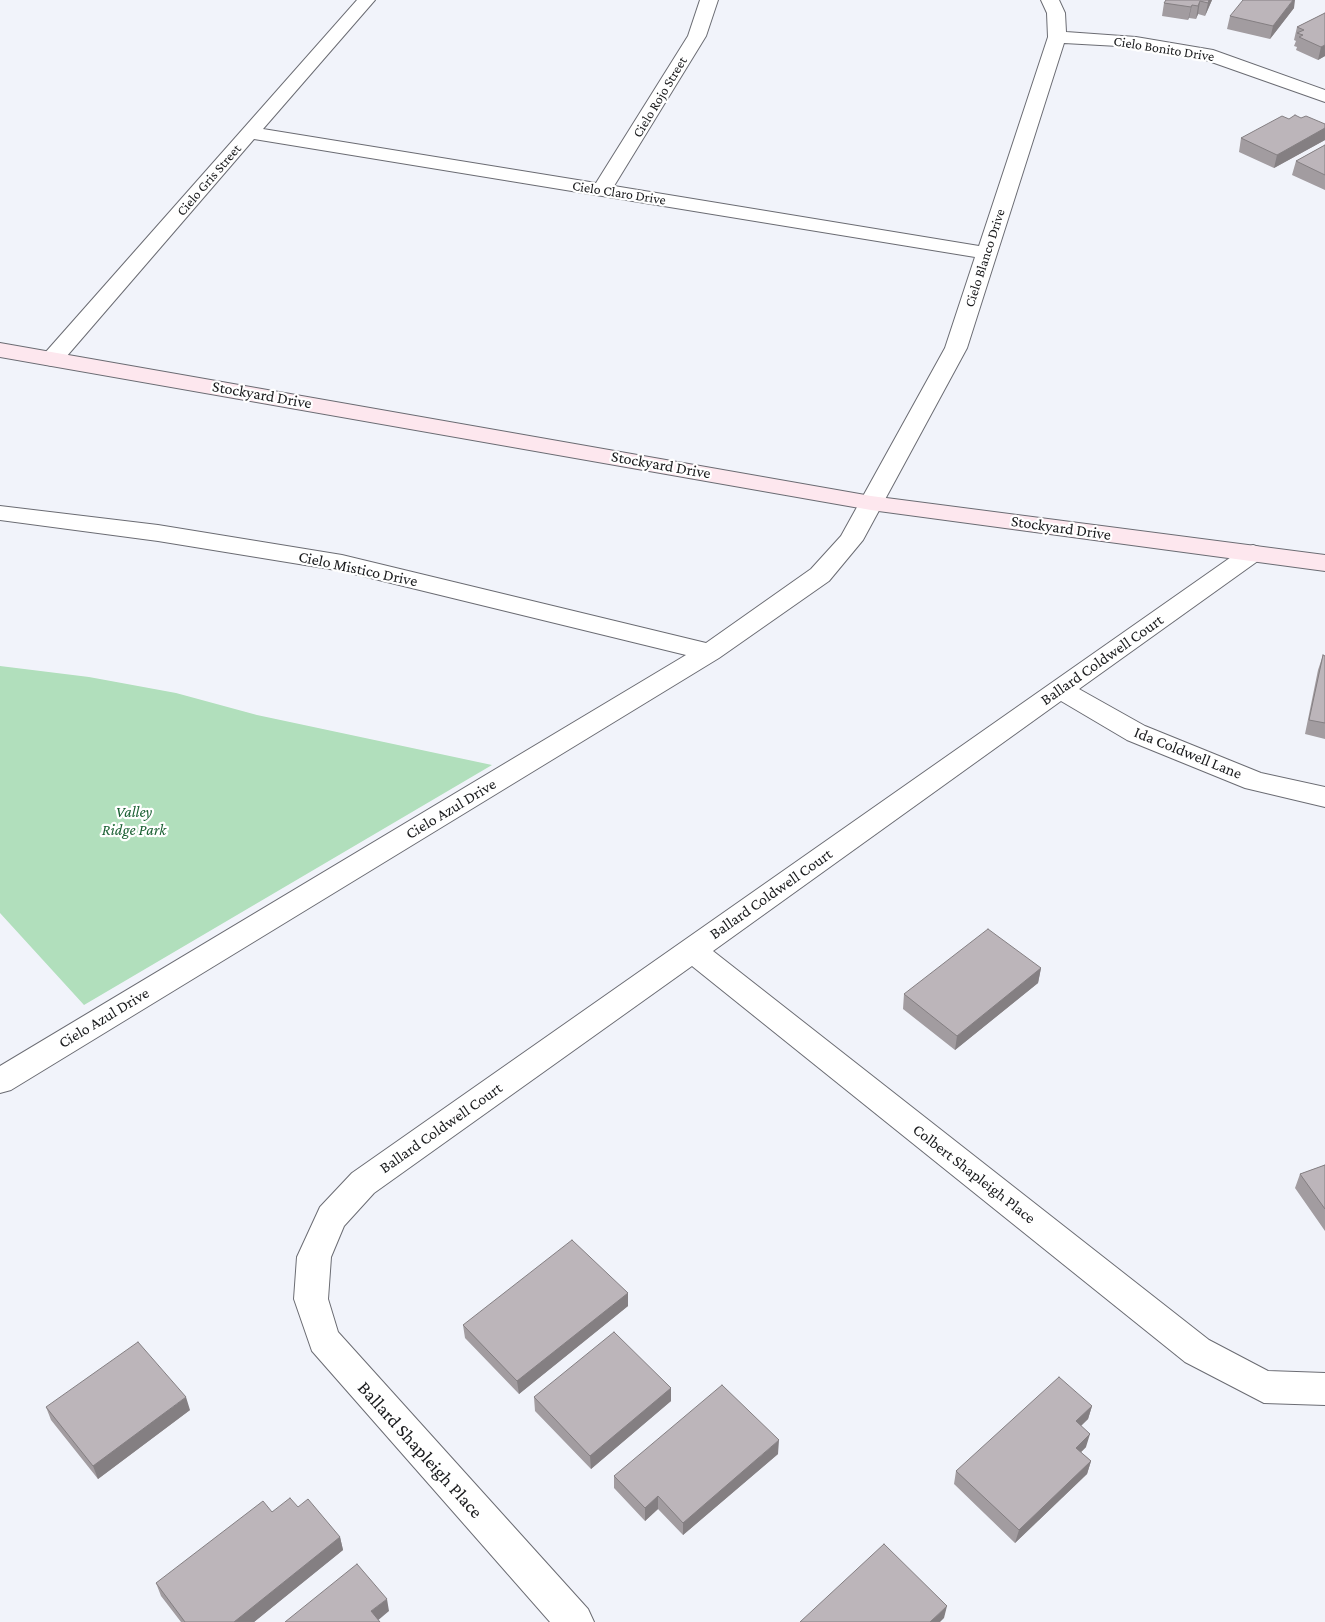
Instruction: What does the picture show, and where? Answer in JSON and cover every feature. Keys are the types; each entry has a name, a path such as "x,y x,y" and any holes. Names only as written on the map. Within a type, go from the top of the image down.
{"street":[{"name":"Cielo Gris Street","path":"52,359 366,0"},
{"name":"Cielo Rojo Street","path":"602,190 697,36 709,0"},
{"name":"Cielo Blanco Drive","path":"871,503 956,348 1056,37 1056,13 1050,0"},
{"name":"Cielo Bonito Drive","path":"1056,37 1136,42 1207,54 1325,96"},
{"name":"Cielo Claro Drive","path":"251,133 987,253"},
{"name":"Stockyard Drive","path":"0,350 871,503 1325,562"},
{"name":"Cielo Azul Drive","path":"0,1080 710,652 820,575 851,540 871,503"},
{"name":"Cielo Mistico Drive","path":"0,513 158,533 342,563 710,652"},
{"name":"Ballard Coldwell Court","path":"314,1256 332,1217 363,1183 1253,553"},
{"name":"Ida Coldwell Lane","path":"1060,690 1136,734 1255,781 1325,797"},
{"name":"Colbert Shapleigh Place","path":"692,950 1197,1351 1264,1387 1325,1390"},
{"name":"Ballard Shapleigh Place","path":"314,1256 311,1299 324,1340 575,1622"}],"green space":[{"name":"Valley Ridge Park","path":"0,666 89,677 176,693 257,715 492,765 84,1005 0,913"}],"building":[{"path":"1166,0 1209,0 1208,3 1200,1 1198,6 1192,5 1191,7 1164,3"},
{"path":"1243,0 1293,0 1273,26 1230,16"},
{"path":"1325,13 1325,45 1321,47 1299,37 1303,35 1297,33 1304,30 1297,27"},
{"path":"1295,115 1301,118 1306,116 1325,124 1325,128 1277,155 1241,138 1282,116 1289,119"},
{"path":"1325,145 1325,175 1296,161"},
{"path":"1323,655 1325,656 1325,723 1309,720"},
{"path":"988,929 1041,968 957,1036 904,994"},
{"path":"1325,1165 1325,1209 1300,1174"},
{"path":"572,1240 628,1293 517,1381 463,1325"},
{"path":"614,1332 671,1388 590,1456 534,1397"},
{"path":"138,1342 186,1397 93,1466 46,1407"},
{"path":"1059,1377 1092,1406 1076,1421 1090,1434 1076,1448 1091,1461 1019,1530 956,1471"},
{"path":"722,1385 779,1440 683,1523 658,1496 645,1508 614,1476"},
{"path":"290,1498 298,1507 308,1499 340,1537 234,1622 185,1622 156,1583 263,1501 272,1512"},
{"path":"884,1544 947,1606 930,1622 800,1622"},
{"path":"357,1564 387,1599 371,1611 380,1622 285,1622"}]}
